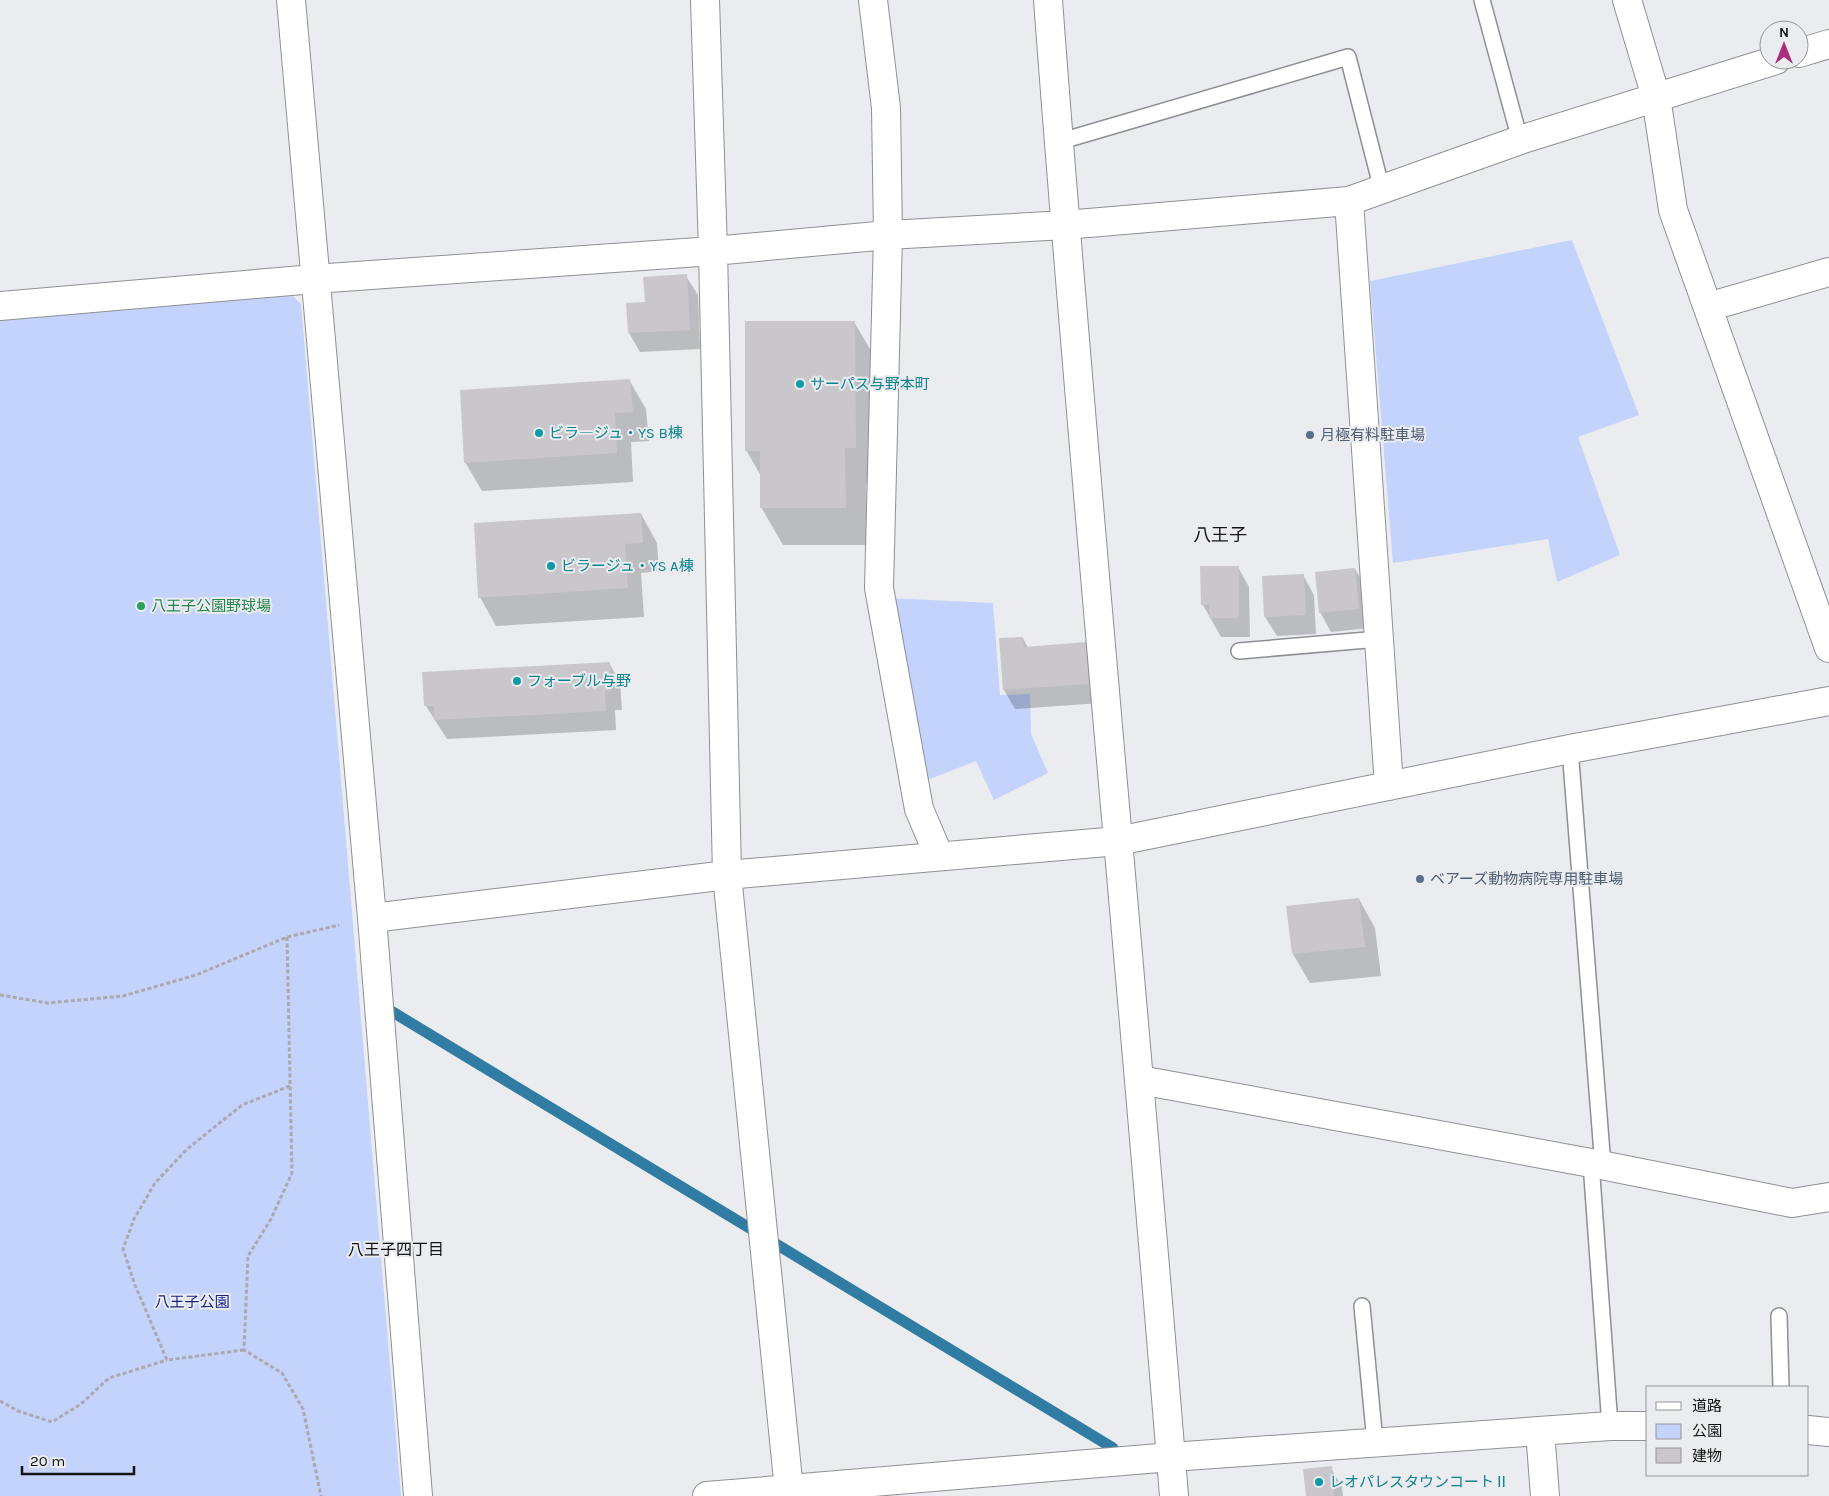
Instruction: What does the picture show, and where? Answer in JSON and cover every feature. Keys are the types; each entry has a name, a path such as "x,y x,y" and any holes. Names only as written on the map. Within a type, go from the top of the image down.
{"street":[{"path":"291,0 314,279 372,918 418,1496"},
{"path":"705,0 713,250 727,875 788,1490"},
{"path":"873,0 886,108 888,236 879,588 919,809 939,856"},
{"path":"1048,0 1064,226 1140,1080 1174,1496"},
{"path":"1627,0 1656,97 1672,210 1829,648"},
{"path":"1809,50 1829,44"},
{"path":"0,306 314,279 888,236 1064,226 1349,201 1520,140 1759,65"},
{"path":"1349,201 1389,786"},
{"path":"1708,308 1829,272"},
{"path":"372,918 727,875 1118,841 1570,749 1829,701"},
{"path":"1140,1080 1792,1203 1829,1197"},
{"path":"707,1496 1171,1457 1610,1426 1646,1426"},
{"path":"1809,1430 1829,1432"},
{"path":"1540,1431 1545,1496"}],"lane":[{"path":"1482,0 1520,140"},
{"path":"1058,142 1348,57 1382,190"},
{"path":"1239,651 1379,639"},
{"path":"1570,749 1597,1165 1610,1426"},
{"path":"1362,1306 1375,1442"},
{"path":"1779,1316 1781,1386"}],"path":[{"path":"0,995 48,1003 124,996 196,975 287,937 372,918"},
{"path":"244,1350 248,1256 271,1218 292,1174 287,937"},
{"path":"167,1360 135,1285 124,1248 134,1218 155,1184 186,1150 242,1105 290,1086"},
{"path":"0,1402 18,1411 52,1422 81,1404 109,1378 167,1360 244,1350 282,1373 303,1409 321,1496"}],"green space":[{"path":"1572,240 1639,415 1578,437 1620,555 1557,582 1548,539 1393,563 1370,281"},
{"name":"八王子公園","path":"292,295 301,304 401,1496 0,1496 0,318"},
{"path":"887,598 993,603 1000,695 1030,694 1031,734 1048,773 994,800 976,761 922,782"}],"building":[{"path":"687,274 690,330 628,333 626,303 645,302 643,277"},
{"name":"サーパス与野本町","path":"745,321 855,321 856,448 845,448 846,508 760,508 760,451 745,451"},
{"name":"ビラ―ジュ・YS B棟","path":"630,379 633,412 615,413 617,453 464,463 460,390"},
{"name":"ビラージュ・YS A棟","path":"641,513 643,543 625,544 628,588 478,598 474,523"},
{"path":"1200,566 1239,566 1239,618 1209,618 1209,605 1201,605"},
{"path":"1355,568 1359,609 1319,613 1315,572"},
{"path":"1304,574 1306,615 1264,617 1262,576"},
{"path":"1023,637 1024,647 1086,642 1089,684 1003,690 999,638"},
{"name":"フォーブル与野","path":"610,662 611,691 605,691 606,711 434,720 434,706 424,706 422,672"},
{"path":"1359,898 1365,947 1292,954 1286,906"},
{"name":"レオパレスタウンコートⅡ","path":"1332,1466 1334,1496 1306,1496 1303,1469"}],"waterway":[{"path":"391,1011 1113,1448"}],"place":[{"name":"サーパス与野本町","path":"800,384"},
{"name":"ビラ―ジュ・YS B棟","path":"539,433"},
{"name":"月極有料駐車場","path":"1310,435"},
{"name":"ビラージュ・YS A棟","path":"551,566"},
{"name":"八王子公園野球場","path":"141,606"},
{"name":"フォーブル与野","path":"517,681"},
{"name":"ベアーズ動物病院専用駐車場","path":"1420,879"},
{"name":"レオパレスタウンコートⅡ","path":"1319,1482"}],"district":[{"name":"八王子","path":"1220,535"},
{"name":"八王子四丁目","path":"396,1249"}]}
